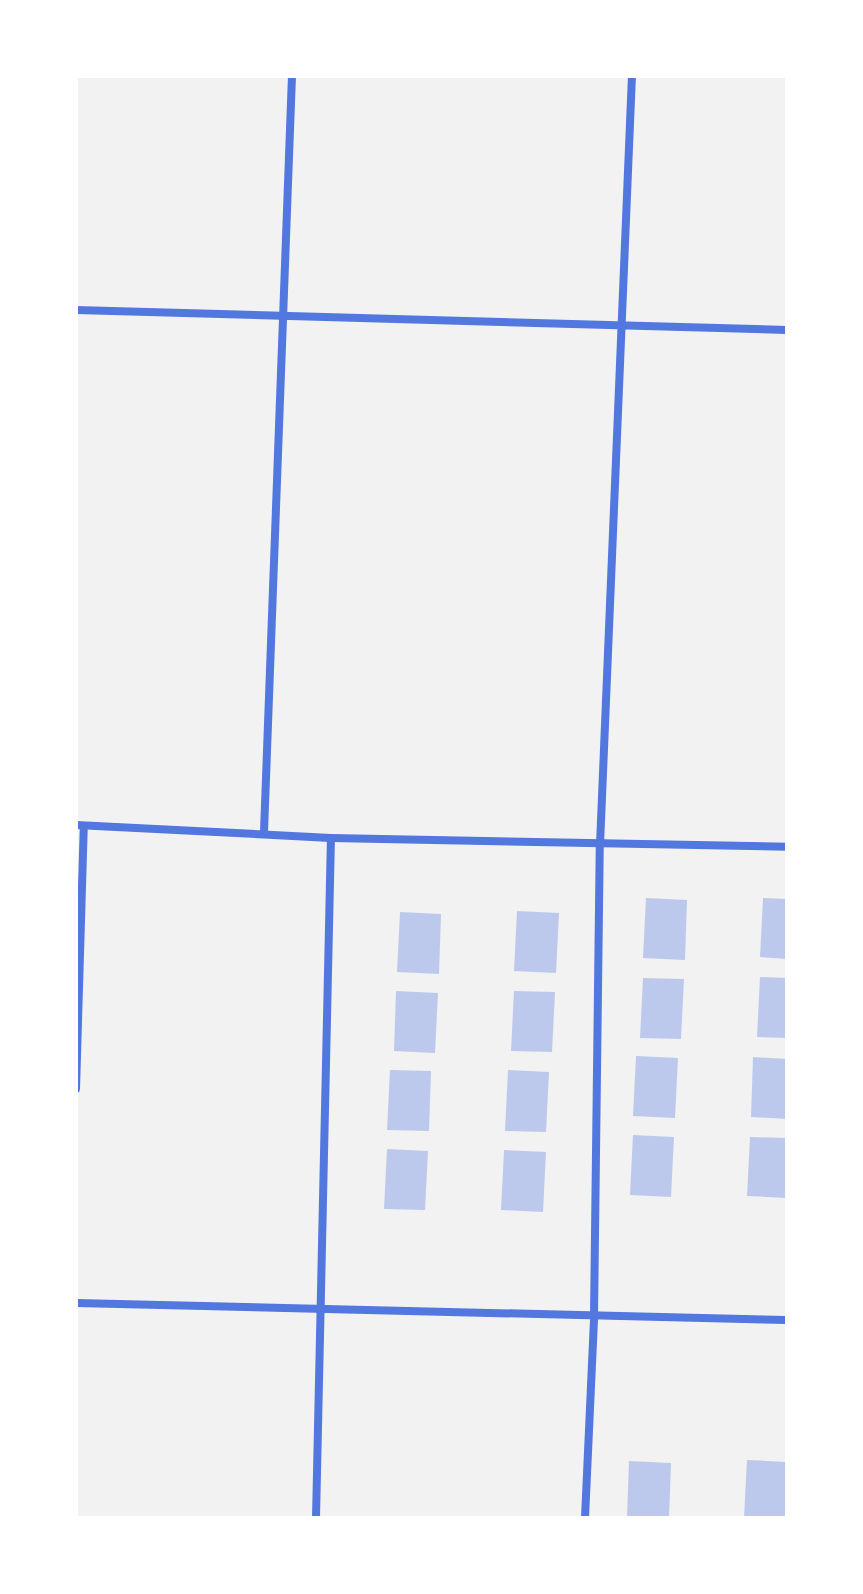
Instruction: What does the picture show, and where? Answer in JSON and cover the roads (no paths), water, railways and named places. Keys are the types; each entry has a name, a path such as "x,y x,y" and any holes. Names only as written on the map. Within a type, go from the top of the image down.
{"street":[{"path":"264,832 286,316 292,76"},
{"path":"585,1518 594,1317 600,845 619,327 632,76"},
{"path":"76,310 787,330"},
{"path":"76,1089 80,825 264,832 331,838 787,847"},
{"path":"316,1518 323,1311 331,838"},
{"path":"76,1303 787,1320"}]}
